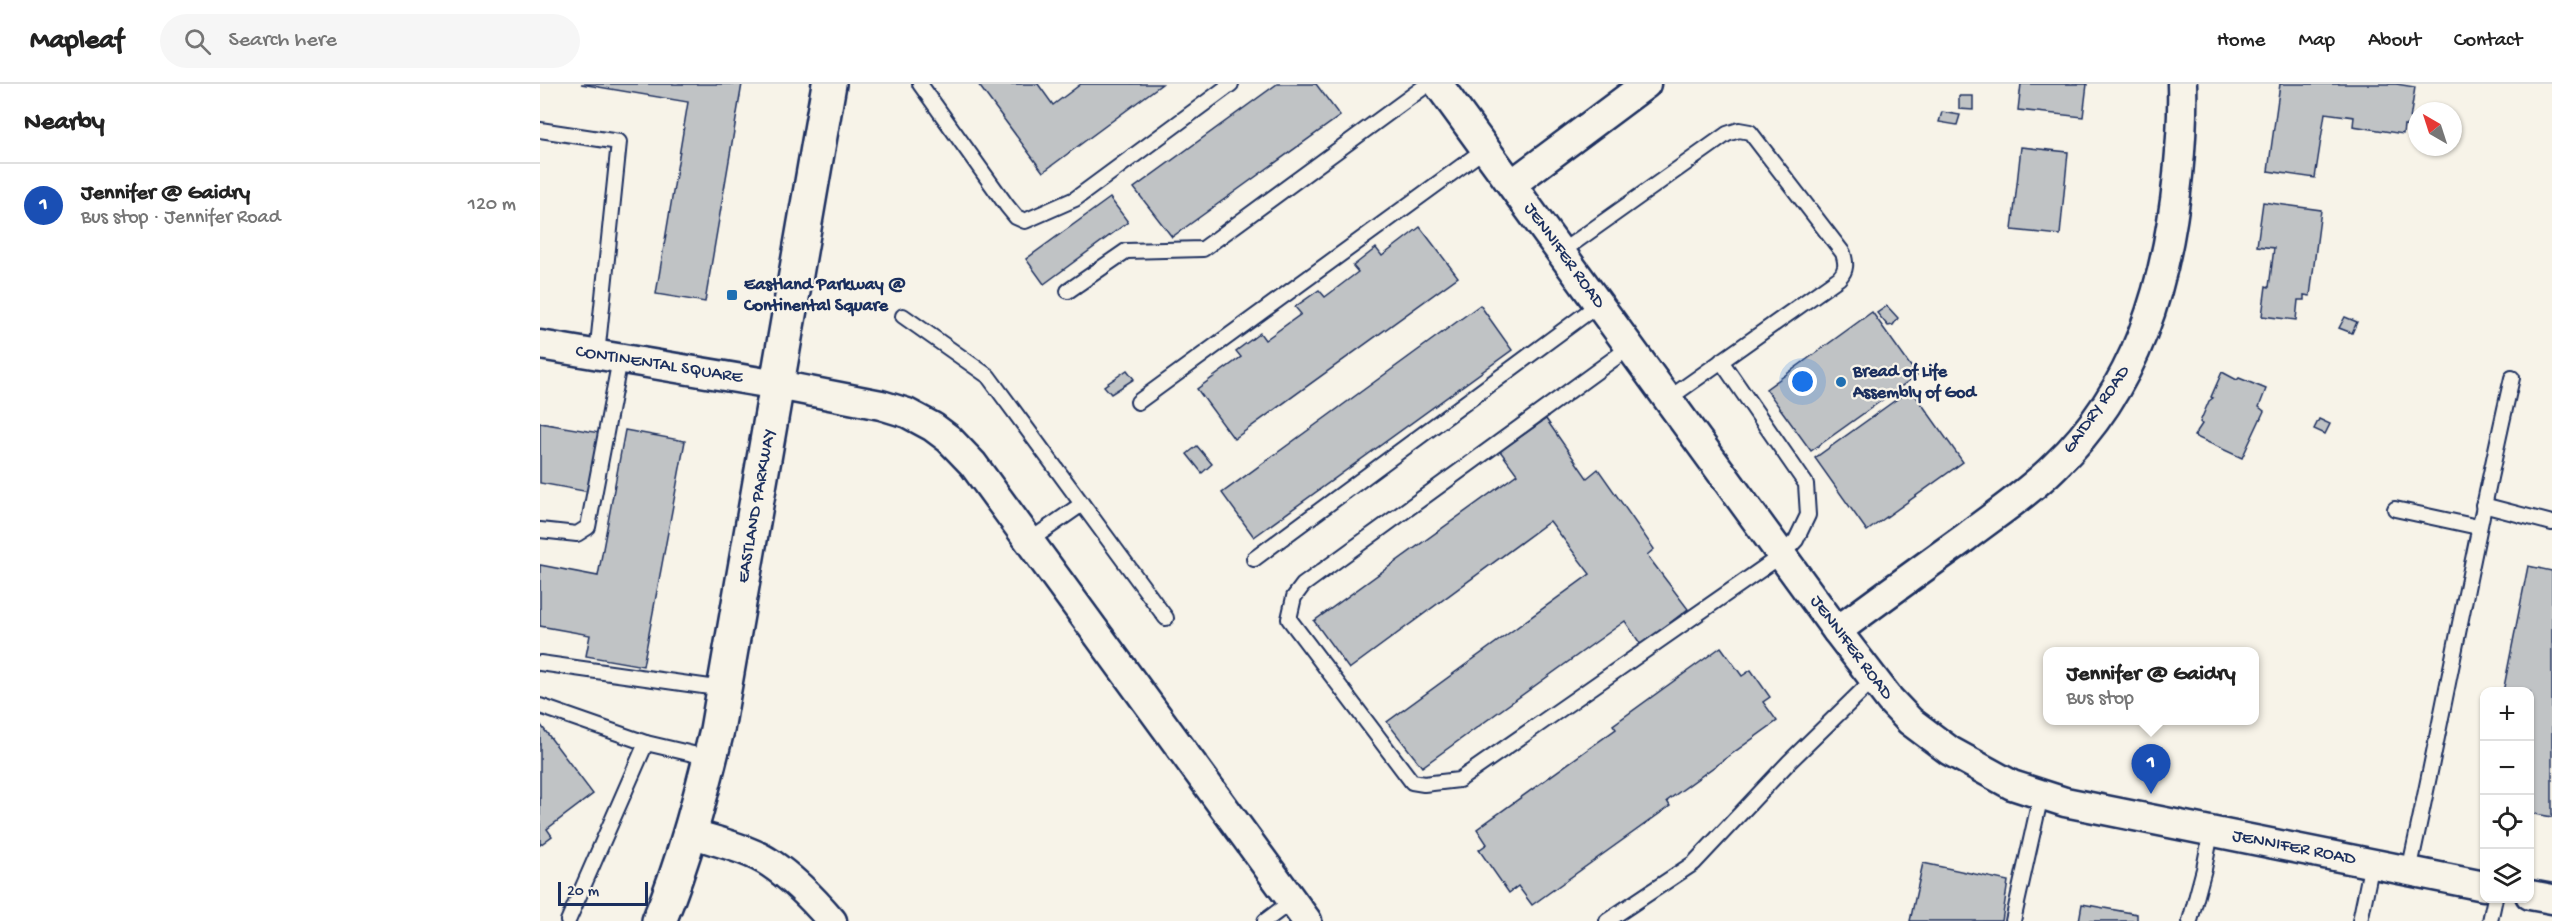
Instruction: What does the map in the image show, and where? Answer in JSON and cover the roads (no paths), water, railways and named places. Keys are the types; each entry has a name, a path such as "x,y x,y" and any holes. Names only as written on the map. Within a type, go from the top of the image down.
{"street":[{"name":"EASTLAND PARKWAY","path":"659,921 691,833 710,758 778,385 829,84"},
{"path":"1512,184 1646,84"},
{"name":"GAIDRY ROAD","path":"1837,631 2016,499 2056,466 2083,436 2111,396 2134,356 2150,318 2162,277 2173,219 2182,127 2182,84"},
{"name":"JENNIFER ROAD","path":"1438,85 1837,631 1910,721 1950,751 1988,774 2065,802 2480,885"},
{"name":"CONTINENTAL SQUARE","path":"540,345 778,385 881,405 908,413 933,427 949,439 973,464 1299,911"},
{"path":"691,833 740,849 769,862 796,883 832,921"},
{"path":"2534,896 2552,899"}],"lane":[{"path":"920,84 1006,206 1016,217 1025,220 1075,200 1231,84"},
{"path":"1068,291 1126,251 1203,249 1438,85"},
{"path":"540,129 619,142 608,357 588,527 577,534 540,530"},
{"path":"1561,252 1727,134 1739,130 1750,132 1843,253 1846,263 1839,278 1668,399"},
{"path":"1138,402 1485,149"},
{"path":"1254,559 1599,304"},
{"path":"903,316 988,376 1166,618"},
{"path":"1630,347 1303,585 1294,597 1289,619 1412,782 1424,784 1459,780 1782,555 1796,540 1808,515 1806,484 1721,361"},
{"path":"2409,871 2443,716 2478,527 2512,378"},
{"path":"1029,542 1082,504"},
{"path":"2483,505 2552,523"},
{"path":"2395,509 2478,527"},
{"path":"540,663 724,689"},
{"path":"1607,921 1694,863 1789,762 1874,679"},
{"path":"540,706 646,743 710,758"},
{"path":"568,921 646,743"},
{"path":"2013,921 2041,795"},
{"path":"2190,921 2211,832"},
{"path":"2360,921 2372,863"},
{"path":"2490,921 2493,903"},
{"path":"1265,921 1299,911"}],"place":[{"name":"Eastland Parkway @ Continental Square","path":"732,295"},
{"name":"Bread of Life Assembly of God","path":"1841,382"},
{"name":"Jennifer @ Gaidry","path":"2151,794"}]}
